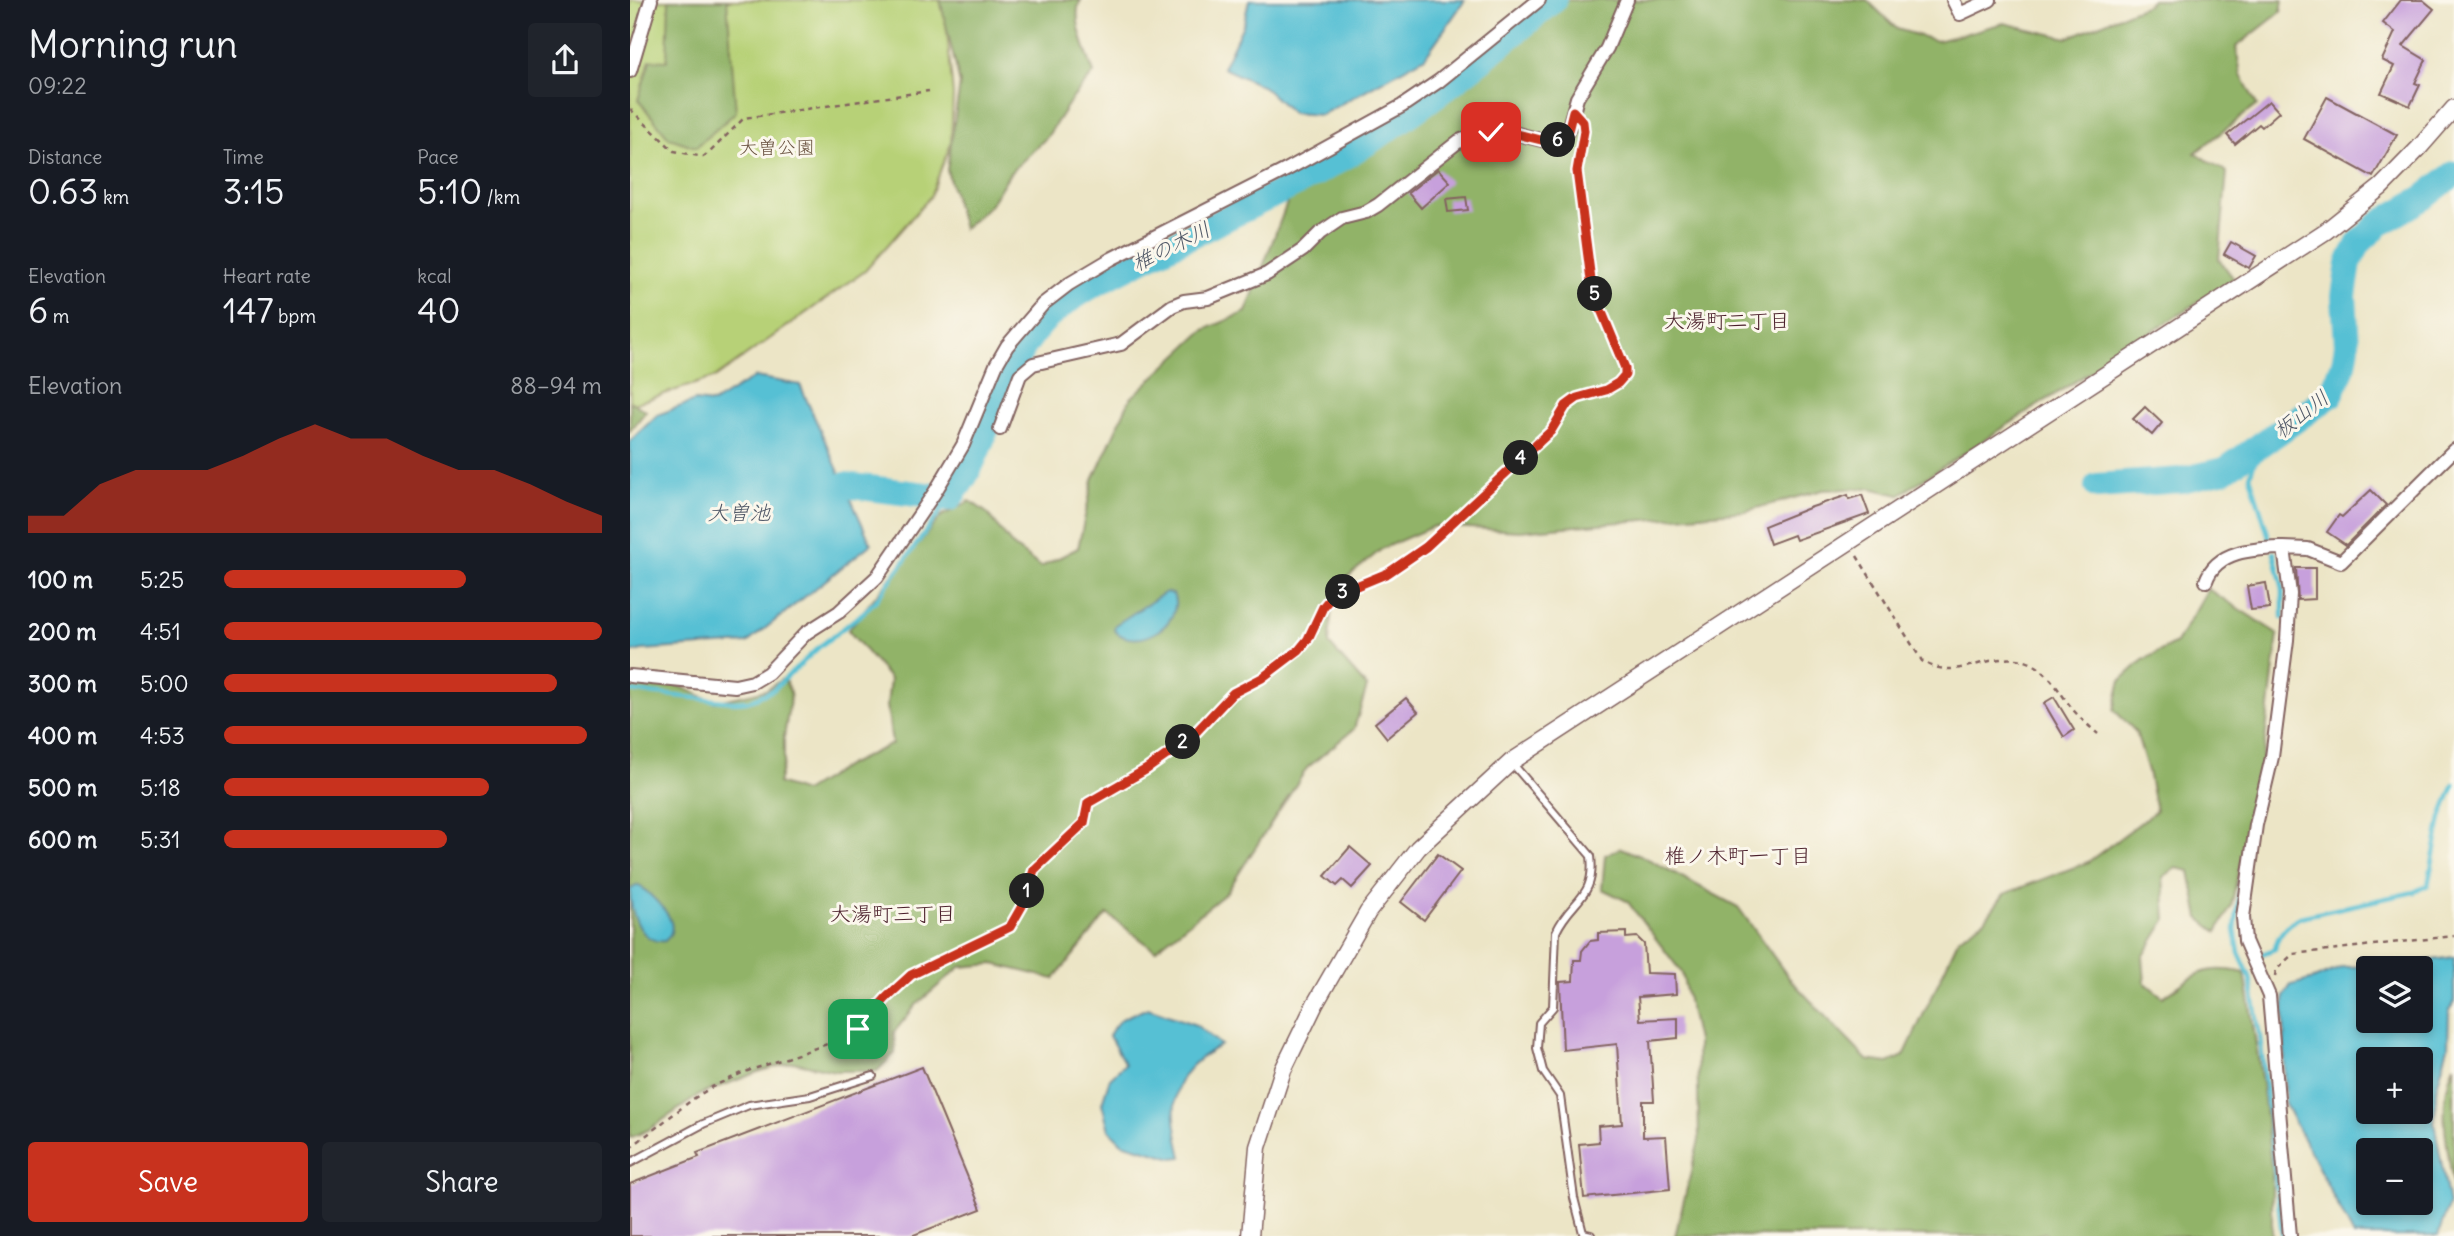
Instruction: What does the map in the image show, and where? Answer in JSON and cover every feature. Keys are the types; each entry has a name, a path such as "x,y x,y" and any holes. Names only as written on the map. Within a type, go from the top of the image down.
{"street":[{"path":"630,71 651,0"},
{"path":"630,676 735,686 753,682 768,673 806,633 839,612 877,577 935,492 962,444 1007,346 1043,304 1093,270 1286,170 1402,106 1439,81 1539,0"},
{"path":"1000,429 1020,375 1033,364 1121,344 1172,306 1184,301 1208,298 1267,274 1303,250 1333,223 1378,205 1459,141 1474,135 1505,131 1557,141 1568,131 1577,98 1607,48 1627,0"},
{"path":"1953,0 1960,14 1990,0"},
{"path":"1250,1236 1258,1147 1283,1070 1315,1004 1368,912 1418,848 1511,762 2326,231 2381,187 2454,108"},
{"path":"2206,582 2218,562 2255,549 2308,549 2341,562 2454,450"},
{"path":"2284,548 2290,594 2287,640 2272,757 2256,825 2243,917 2245,941 2269,996 2290,1236"}],"lane":[{"path":"1511,762 1591,856 1593,869 1590,888 1561,922 1556,932 1553,1007 1539,1023 1537,1048 1543,1071 1560,1096 1574,1198 1583,1233 1591,1235"},
{"path":"630,1163 703,1124 749,1105 810,1096 873,1076"}],"path":[{"path":"630,109 674,151 703,157 744,118 929,91"},
{"path":"630,1147 692,1098 712,1087 742,1073 848,1037 911,975 1010,927 1022,906 1034,870 1084,823 1088,803 1174,750 1197,731 1233,693 1262,678 1299,650 1308,639 1323,607 1337,594 1388,573 1426,547 1551,431 1566,406 1577,398 1606,390 1618,383 1625,375 1625,368 1592,288 1577,171 1584,131 1583,122 1573,111"},
{"path":"1848,541 1922,661 1933,668 1945,670 2000,659 2021,660 2037,667 2049,678 2075,712 2098,734"},
{"path":"2269,996 2276,970 2293,954 2454,936"}],"green space":[{"name":"大曽公園","path":"630,0 944,0 953,95 951,143 930,197 865,271 716,377 630,405"},
{"path":"669,0 727,0 736,112 696,147 669,138 638,100 650,60 667,61"},
{"path":"940,0 1081,0 1078,7 1079,26 1094,73 1071,100 1047,137 1010,173 990,205 963,229 947,170 960,84"},
{"path":"1568,0 1867,0 1897,29 1937,41 2004,23 2067,38 2147,5 2152,0 2283,0 2281,12 2236,47 2241,75 2257,105 2195,153 2227,172 2219,259 2234,279 1899,495 1870,488 1823,490 1746,511 1520,531 1434,526 1383,548 1333,589 1329,644 1367,687 1354,729 1307,768 1226,893 1155,950 1107,914 1054,979 994,964 960,967 917,1004 894,1032 895,1053 877,1071 835,1071 793,1062 701,1094 648,1130 630,1138 630,682 668,681 715,702 766,690 784,678 791,694 784,737 784,762 778,783 804,792 848,765 892,744 887,705 890,679 848,630 941,516 970,501 987,513 1013,546 1041,567 1078,548 1093,480 1130,399 1204,330 1246,312 1290,195 1466,82"},
{"path":"630,401 646,411 630,431"},
{"path":"2208,589 2278,634 2263,756 2231,907 2217,932 2199,918 2190,871 2176,868 2163,877 2166,920 2143,957 2145,983 2163,997 2201,973 2219,970 2245,973 2263,1090 2272,1177 2272,1236 2048,1236 2045,1233 2031,1236 1675,1236 1699,1140 1697,1041 1682,973 1627,901 1602,889 1605,855 1621,848 1648,859 1738,907 1789,978 1867,1060 1888,1063 1904,1056 1959,938 1985,920 2004,894 2088,862 2156,811 2136,732 2114,710 2121,680 2143,660 2176,643"},
{"path":"2454,1065 2454,1191 2445,1112"}],"water":[{"path":"1249,0 1465,0 1425,57 1321,115 1292,113 1264,87 1223,68 1244,23"},
{"name":"大曽池","path":"755,377 800,385 871,544 747,643 630,653 630,441 657,415 695,401 713,403"},
{"path":"1166,592 1173,594 1175,605 1166,624 1157,632 1134,639 1123,637 1114,630 1115,625"},
{"path":"641,886 670,919 672,926 665,941 649,937 638,924 630,890"},
{"path":"2454,957 2454,1001 2449,1012 2448,1047 2438,1082 2434,1122 2449,1204 2438,1236 2354,1236 2285,1104 2284,996 2291,985 2343,967 2356,967 2356,1033 2433,1033 2433,960"},
{"path":"1148,1008 1196,1025 1221,1045 1191,1067 1177,1092 1175,1121 1182,1157 1173,1158 1122,1143 1109,1130 1102,1103 1110,1078 1125,1064 1109,1036 1121,1020"}],"building":[{"path":"2401,0 2423,0 2434,9 2403,46 2426,60 2415,83 2420,85 2410,106 2381,93 2394,66 2382,60 2395,32 2383,23"},
{"path":"2327,97 2397,135 2373,177 2304,139"},
{"path":"2269,101 2279,112 2262,127 2259,124 2235,144 2227,135"},
{"path":"1438,169 1450,182 1421,208 1408,193"},
{"path":"1466,197 1468,210 1448,212 1446,199"},
{"path":"2231,242 2256,256 2249,268 2224,254"},
{"path":"2145,407 2162,423 2152,435 2133,419"},
{"path":"2371,490 2386,505 2346,545 2327,532 2339,515 2342,517"},
{"path":"1848,495 1849,499 1862,495 1869,514 1796,540 1794,535 1770,544 1764,526"},
{"path":"2296,568 2315,568 2315,599 2298,600"},
{"path":"2266,583 2270,608 2251,610 2247,586"},
{"path":"2054,697 2074,730 2064,737 2044,703"},
{"path":"1406,698 1418,712 1387,738 1375,723"},
{"path":"1350,847 1372,866 1352,888 1343,880 1337,886 1325,876"},
{"path":"1438,854 1461,871 1424,920 1401,902"},
{"path":"1626,932 1626,938 1637,937 1644,944 1646,973 1675,974 1676,994 1638,997 1640,1020 1678,1018 1678,1038 1650,1041 1654,1101 1643,1101 1643,1137 1666,1136 1670,1189 1584,1198 1579,1144 1599,1142 1598,1126 1622,1124 1617,1044 1563,1050 1560,982 1573,981 1574,960 1581,960 1582,951 1590,941 1598,940 1598,933"},
{"path":"922,1067 981,1209 911,1236 630,1236 630,1184 699,1157 697,1153"}],"waterway":[{"name":"椎の木川","path":"844,485 950,498 970,467 1001,391 1020,354 1044,321 1055,311 1104,279 1300,182 1368,143 1432,98 1554,0"},
{"name":"板山川","path":"2097,486 2181,480 2225,470 2331,395 2344,364 2347,345 2344,296 2349,263 2359,243 2379,224 2423,198 2454,174"},
{"path":"2271,544 2250,476 2258,452 2282,431"},
{"path":"630,691 733,702 749,701 773,690 877,599 950,498"},
{"path":"2274,553 2283,589 2283,618"},
{"path":"2259,955 2275,949 2283,930 2300,917 2414,892 2428,885 2441,818 2454,784"},
{"path":"2246,854 2235,930 2239,953 2250,977 2260,1038 2282,1236"}],"district":[{"name":"大湯町二丁目","path":"1727,320"},
{"name":"椎ノ木町一丁目","path":"1738,855"},
{"name":"大湯町三丁目","path":"893,913"}],"route":[{"path":"858,1029 911,975 1010,927 1022,906 1034,870 1084,823 1088,803 1174,750 1197,731 1233,693 1262,678 1299,650 1308,639 1323,607 1337,594 1388,573 1426,547 1551,431 1566,406 1577,398 1606,390 1625,375 1625,368 1592,288 1577,171 1583,122 1573,111 1564,137 1550,142 1519,133 1491,132"}]}
